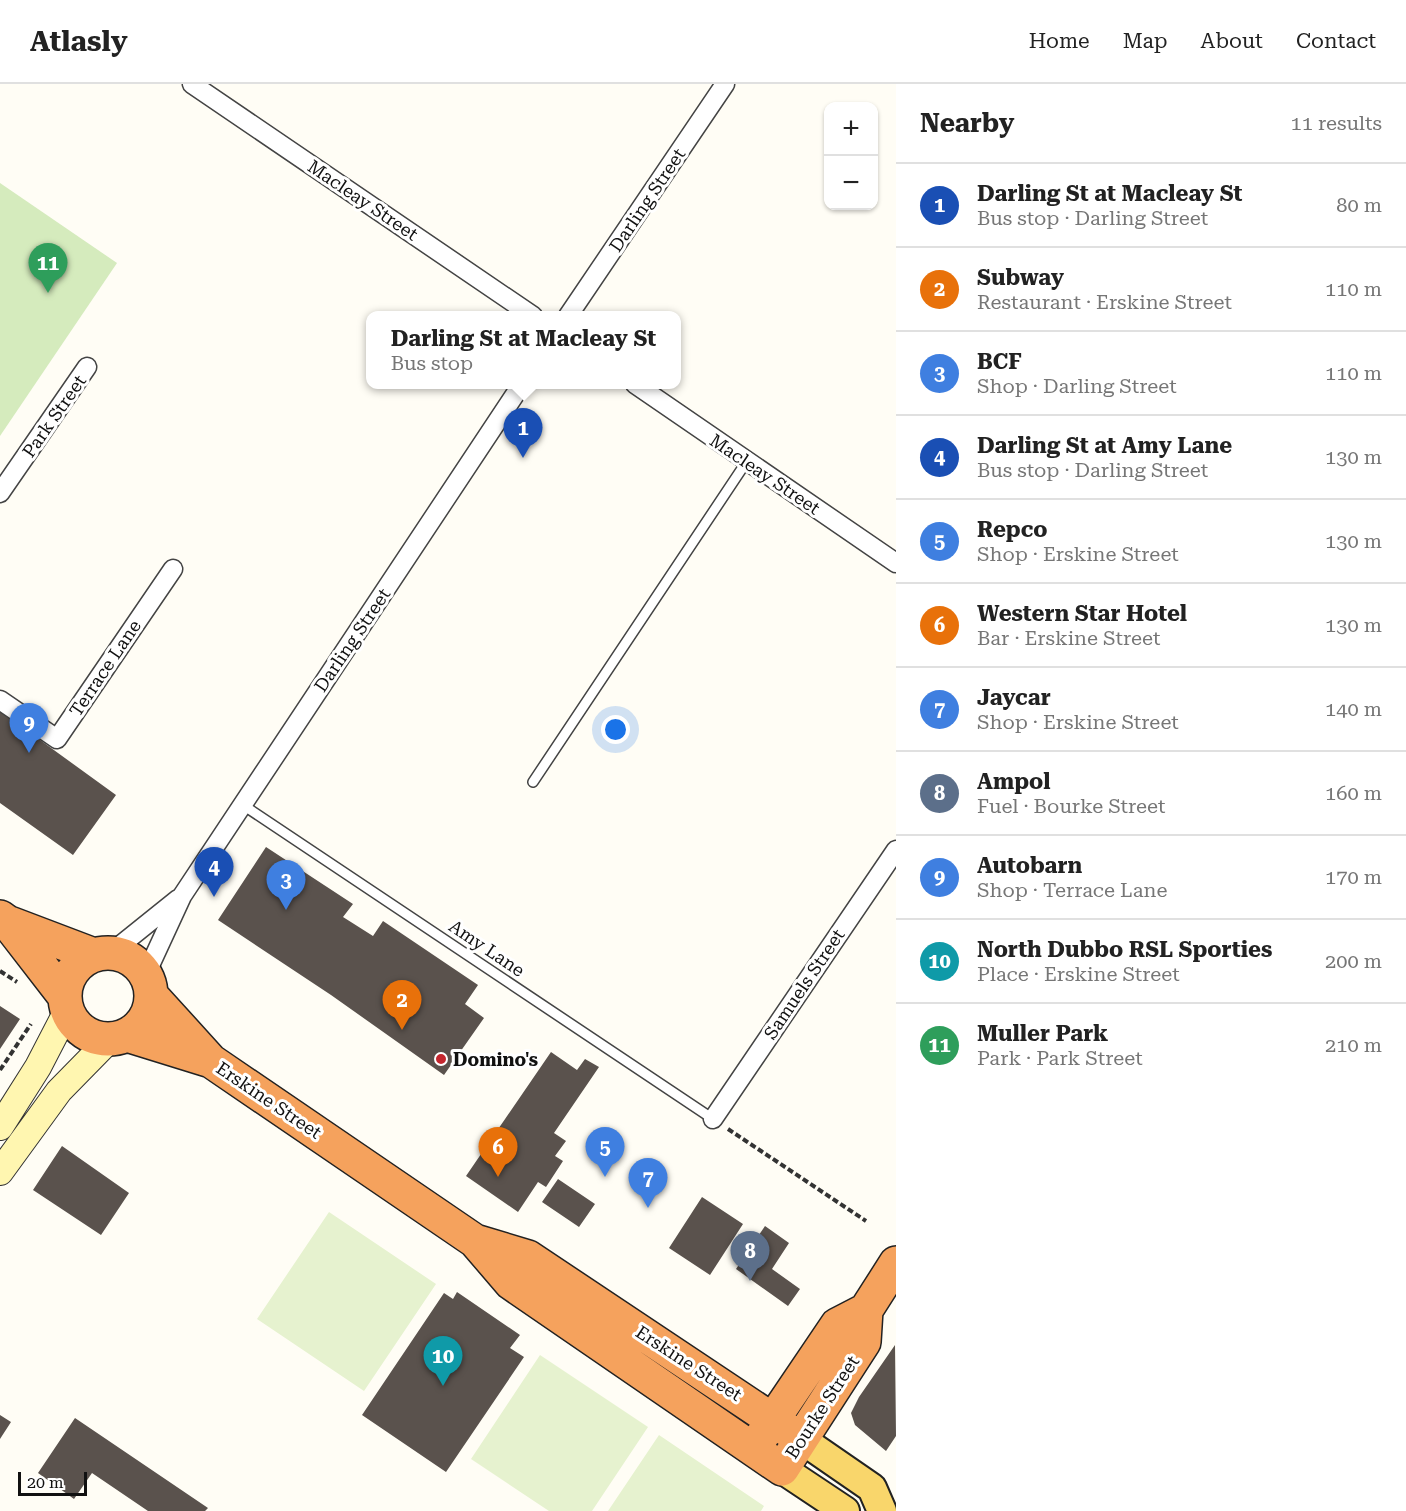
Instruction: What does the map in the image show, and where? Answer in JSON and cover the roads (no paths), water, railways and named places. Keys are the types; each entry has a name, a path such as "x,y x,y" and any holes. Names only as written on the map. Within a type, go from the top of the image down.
{"highway":[{"path":"4,920 103,953 125,956 137,963 149,985 150,1008 145,1019 138,1028 118,1037 96,1037 84,1032 56,1008 4,920"},
{"path":"56,1008 72,971 81,961 103,953"},
{"name":"Erskine Street","path":"149,985 211,1060 476,1241 511,1282 782,1469"},
{"name":"Erskine Street","path":"118,1037 211,1060"},
{"name":"Erskine Street","path":"476,1241 528,1257 801,1439"},
{"name":"Bourke Street","path":"782,1469 864,1342 866,1310 896,1263"},
{"name":"Bourke Street","path":"753,1449 837,1325 866,1310"}],"main road":[{"name":"Erskine Street","path":"801,1439 872,1488 882,1511"},
{"name":"Erskine Street","path":"782,1469 845,1511"}],"street":[{"name":"Macleay Street","path":"192,84 527,311"},
{"name":"Darling Street","path":"571,311 725,84"},
{"name":"Park Street","path":"0,494 87,367"},
{"name":"Darling Street","path":"149,985 182,896 519,389"},
{"name":"Macleay Street","path":"642,389 896,563"},
{"name":"Terrace Lane","path":"0,700 57,739 173,569"},
{"name":"Samuels Street","path":"713,1119 896,850"},
{"name":"Darling Street","path":"103,953 182,896"},
{"path":"0,1126 38,1067 56,1008"},
{"path":"0,1172 59,1091 118,1037"}],"lane":[{"path":"533,782 747,460"},
{"name":"Amy Lane","path":"243,805 713,1119"}],"place":[{"name":"Muller Park","path":"48,293"},
{"name":"Darling St at Macleay St","path":"523,458"},
{"name":"Autobarn","path":"29,753"},
{"name":"Darling St at Amy Lane","path":"214,897"},
{"name":"BCF","path":"286,910"},
{"name":"Subway","path":"402,1030"},
{"name":"Domino's","path":"441,1059"},
{"name":"Western Star Hotel","path":"498,1177"},
{"name":"Repco","path":"605,1177"},
{"name":"Jaycar","path":"648,1208"},
{"name":"Ampol","path":"750,1281"},
{"name":"North Dubbo RSL Sporties","path":"443,1386"}]}
